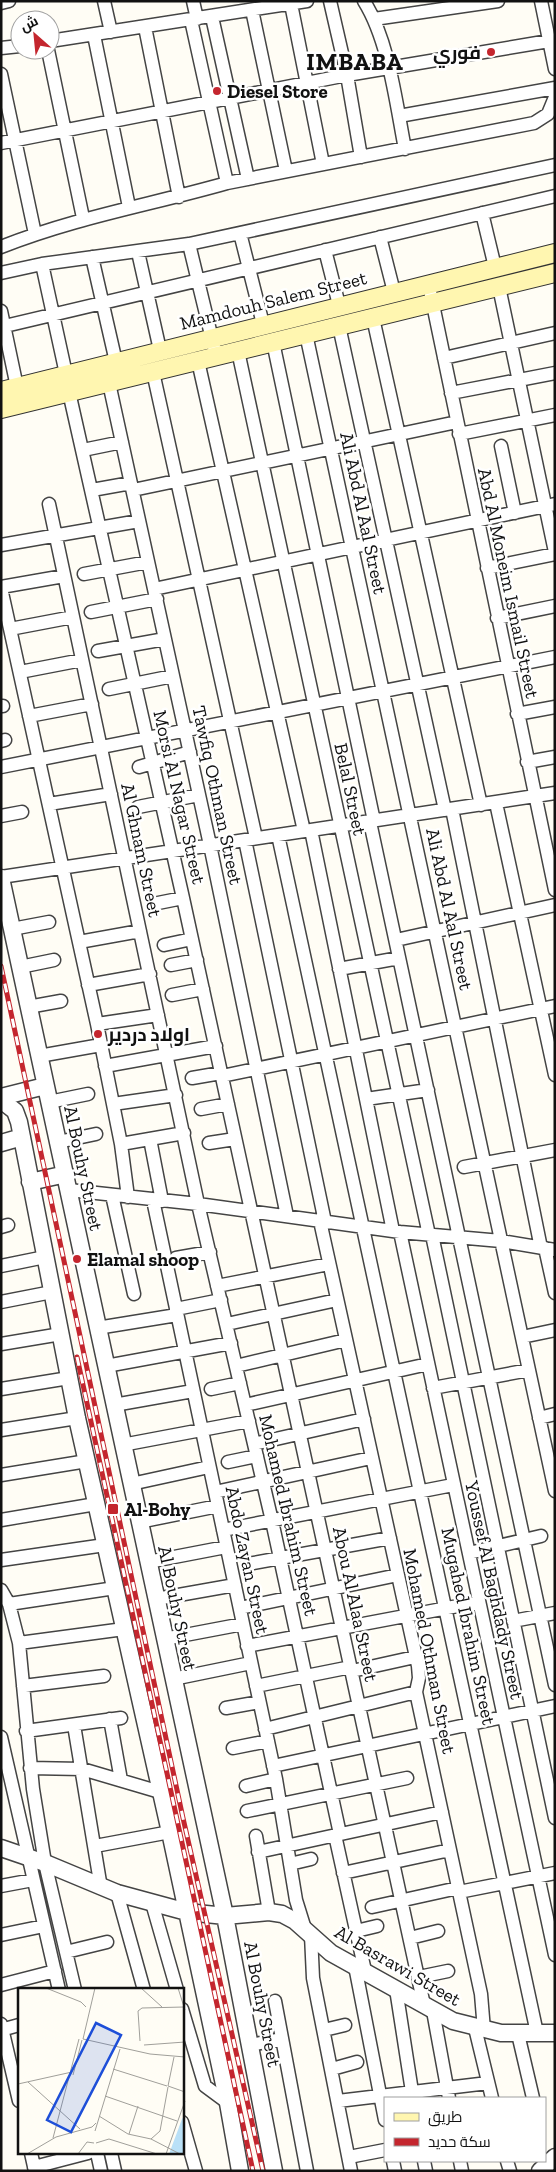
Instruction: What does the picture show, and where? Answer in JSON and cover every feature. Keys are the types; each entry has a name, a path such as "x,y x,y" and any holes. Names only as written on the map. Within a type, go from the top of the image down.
{"main road":[{"name":"Mamdouh Salem Street","path":"9,389 495,266 555,253"},
{"path":"1,409 555,273"}],"street":[{"path":"1,3 9,1"},
{"path":"104,1 111,32"},
{"path":"193,1 194,20 209,102 228,183"},
{"path":"60,40 307,1"},
{"path":"330,1 347,75 361,157"},
{"path":"364,1 374,19 388,68 405,149"},
{"path":"374,19 448,5 498,1"},
{"path":"541,1 550,24 549,41 555,69"},
{"path":"284,4 307,83 324,164"},
{"path":"252,10 286,172"},
{"path":"212,17 248,179"},
{"path":"145,27 179,197"},
{"path":"94,35 128,207"},
{"path":"8,142 347,75 549,41"},
{"path":"50,60 83,218"},
{"path":"1,74 8,142 35,234"},
{"path":"399,116 555,88"},
{"path":"1,247 83,218 179,197 228,183 534,123 548,114 555,97"},
{"path":"1,273 42,264 189,244 555,165"},
{"path":"3,326 555,196"},
{"path":"482,213 495,266"},
{"path":"240,233 263,324"},
{"path":"380,237 394,292"},
{"path":"189,244 216,356"},
{"path":"325,250 339,305"},
{"path":"138,252 160,350"},
{"path":"92,257 116,362"},
{"path":"42,264 66,374"},
{"name":"Abd Al Moneim Ismail Street","path":"428,283 534,796 551,854 555,890"},
{"path":"487,568 555,553 550,505 527,420 499,287"},
{"path":"1,310 9,389"},
{"path":"373,318 481,805"},
{"path":"339,326 418,684 476,923 524,1156 547,1249 555,1293"},
{"path":"444,358 555,333"},
{"name":"Ali Abd Al Aal Street","path":"306,334 555,1491"},
{"path":"273,342 348,698 399,958 555,1685"},
{"name":"Belal Street","path":"238,351 369,963 463,1382 555,1818"},
{"name":"Youssef Al Baghdady Street","path":"198,361 278,712 308,831 366,1099 428,1364 555,1955"},
{"name":"Mohamed Othman Street","path":"153,372 231,722 292,1062 323,1221 329,1264 416,1657 419,1678 416,1692 481,1994 480,2029 492,2097"},
{"path":"451,393 555,373"},
{"name":"Tawfiq Othman Street","path":"109,383 210,845 287,1216"},
{"name":"Morsi Al Nagar Street","path":"70,392 184,898 251,1211"},
{"path":"92,490 177,480 399,434 527,420 555,415"},
{"path":"83,450 122,442"},
{"path":"501,446 514,513"},
{"name":"Al Ghnam Street","path":"49,504 198,1204"},
{"path":"91,612 118,607 199,579 550,505"},
{"path":"1,545 139,521"},
{"path":"84,574 148,562"},
{"path":"64,576 1,587 97,1024 128,1197"},
{"path":"497,618 555,606"},
{"path":"10,629 73,617"},
{"path":"98,651 165,638"},
{"path":"1,767 555,657"},
{"path":"20,672 82,660"},
{"path":"109,689 173,676"},
{"path":"29,716 92,704"},
{"path":"517,714 555,707"},
{"path":"139,767 190,752"},
{"path":"527,762 555,757"},
{"path":"1,877 62,866 411,816 555,792"},
{"path":"49,804 111,794"},
{"path":"138,807 199,795"},
{"path":"496,802 555,1075"},
{"path":"1,816 22,812"},
{"name":"Mugahed Ibrahim Street","path":"278,835 537,2034"},
{"name":"Al Bouhy Street","path":"1,877 164,1639 226,1916 274,2171"},
{"path":"153,904 184,898"},
{"path":"396,940 555,905"},
{"path":"12,930 49,922"},
{"path":"79,942 140,931"},
{"path":"164,945 192,939"},
{"path":"339,969 399,958"},
{"path":"20,967 54,960"},
{"path":"171,965 197,960"},
{"path":"88,985 150,974"},
{"path":"172,994 203,989"},
{"path":"28,1007 62,1001"},
{"path":"192,1078 257,1069 555,1006"},
{"path":"97,1024 158,1015"},
{"path":"39,1056 101,1045"},
{"path":"105,1066 216,1046"},
{"path":"366,1099 428,1090"},
{"path":"1,1098 47,1094 88,1094"},
{"path":"112,1104 176,1095"},
{"path":"1,1098 15,1111 22,1138 77,1418 170,1832 228,2103 240,2171"},
{"path":"201,1109 228,1104"},
{"path":"120,1144 184,1133"},
{"path":"58,1142 96,1134"},
{"path":"1,1143 22,1138"},
{"path":"209,1143 235,1138"},
{"name":"Abdo Zayan Street","path":"150,1139 176,1312 260,1702 281,1805 296,1900 308,1932 313,1978 351,2171"},
{"path":"464,1167 555,1150"},
{"path":"30,1182 67,1182 112,1195 198,1204 396,1232 501,1242 547,1249"},
{"path":"112,1195 134,1294"},
{"name":"Mohamed Ibrahim Street","path":"198,1204 272,1521 332,1794 343,1873 356,1931 360,1968 384,2115"},
{"name":"Abou Al Alaa Street","path":"251,1211 410,1938 419,1977 429,2008 448,2093"},
{"path":"176,1258 210,1252"},
{"path":"1,1266 45,1257"},
{"path":"218,1286 329,1264"},
{"path":"1,1302 52,1292"},
{"path":"98,1328 176,1312 221,1300"},
{"path":"227,1324 337,1300"},
{"path":"522,1336 555,1330"},
{"path":"1,1344 60,1334"},
{"path":"236,1366 346,1340"},
{"path":"106,1366 231,1343"},
{"path":"245,1405 428,1364"},
{"path":"433,1388 529,1370"},
{"path":"1,1389 69,1378"},
{"path":"211,1389 240,1383"},
{"path":"114,1405 193,1390"},
{"path":"539,1418 555,1414"},
{"path":"1,1430 77,1418"},
{"path":"228,1462 300,1434 364,1420"},
{"path":"122,1445 249,1421"},
{"path":"215,1492 371,1458"},
{"path":"1,1475 87,1461"},
{"path":"131,1484 210,1467"},
{"path":"223,1530 453,1485"},
{"path":"1,1520 96,1504"},
{"path":"139,1522 218,1506"},
{"path":"468,1552 541,1536"},
{"path":"248,1564 390,1538"},
{"path":"1,1560 105,1544"},
{"path":"148,1562 226,1547"},
{"path":"240,1608 398,1575"},
{"path":"156,1599 235,1585"},
{"path":"9,1604 115,1588"},
{"path":"1,1590 9,1604 19,1643 30,1768 45,1862 75,1988"},
{"path":"247,1646 479,1602"},
{"path":"513,1621 555,1613"},
{"path":"164,1639 243,1624"},
{"path":"19,1643 124,1629"},
{"path":"256,1686 416,1657"},
{"path":"173,1679 251,1663"},
{"path":"23,1686 104,1676"},
{"path":"233,1748 315,1717 416,1692"},
{"path":"226,1708 260,1702"},
{"path":"246,1786 274,1773 324,1755 555,1706"},
{"path":"26,1731 116,1719 121,1780"},
{"path":"74,1724 95,1846 143,1988"},
{"path":"1,1736 59,1988"},
{"path":"30,1768 82,1769 160,1792"},
{"path":"247,1811 407,1778"},
{"path":"258,1852 442,1812"},
{"path":"95,1846 170,1832"},
{"path":"256,1836 269,1912"},
{"name":"Al Basrawi Street","path":"1,1848 45,1862 109,1890 187,1912 226,1916 269,1912 282,1914 295,1921 331,1953 429,2008 480,2029 518,2034 555,2033"},
{"path":"343,1873 450,1850"},
{"path":"290,1864 311,1859"},
{"path":"372,1907 555,1873"},
{"path":"1,1886 33,1880"},
{"path":"152,1903 176,1988"},
{"path":"1,1936 44,1926"},
{"path":"356,1931 378,1926"},
{"path":"410,1938 438,1932"},
{"path":"66,1952 107,1942"},
{"path":"1,1985 55,1971"},
{"path":"419,1977 448,1971"},
{"path":"396,1989 413,2095"},
{"path":"275,2001 308,2171"},
{"path":"184,2016 203,2080 209,2089 228,2103"},
{"path":"18,2025 2,2028 16,2079 18,2094"},
{"path":"324,2030 345,2025"},
{"path":"518,2034 533,2097"},
{"path":"250,2045 282,2039"},
{"path":"332,2069 357,2062"},
{"path":"338,2101 380,2096 448,2093 488,2082"},
{"path":"184,2129 196,2171"},
{"path":"349,2157 384,2150"},
{"path":"31,2154 34,2169 85,2154"},
{"path":"97,2154 101,2171"},
{"path":"111,2154 115,2171"}],"railway":[{"path":"1,966 183,1818 263,2171"},
{"path":"77,1357 253,2171"}],"place":[{"name":"فوري","path":"491,52"},
{"name":"Diesel Store","path":"217,91"},
{"name":"اولاد دردير","path":"98,1034"},
{"name":"Elamal shoop","path":"77,1259"},
{"name":"Al-Bohy","path":"113,1509"}],"district":[{"name":"IMBABA","path":"355,62"}]}
